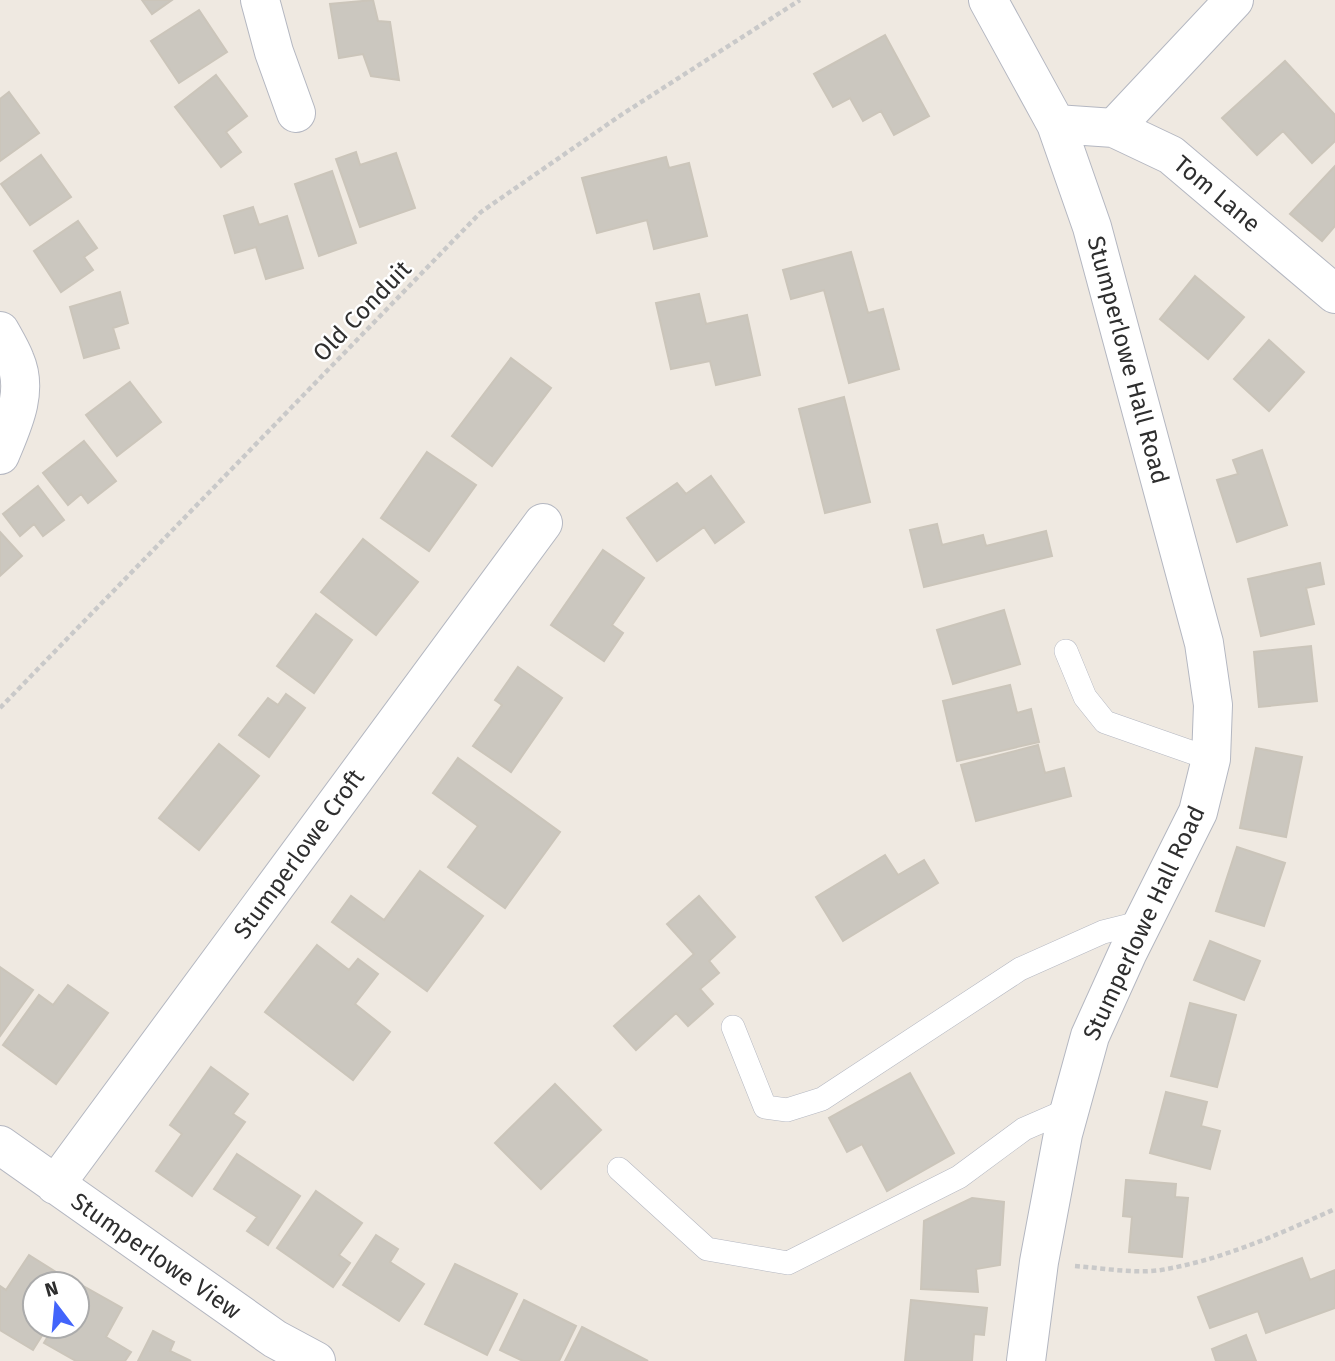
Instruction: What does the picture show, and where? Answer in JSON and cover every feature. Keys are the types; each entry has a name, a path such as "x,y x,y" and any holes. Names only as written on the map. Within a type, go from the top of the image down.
{"street":[{"path":"260,0 274,52 296,113"},
{"path":"988,0 1056,124"},
{"path":"1114,128 1234,0"},
{"name":"Tom Lane","path":"1056,124 1114,128 1171,155 1335,294"},
{"name":"Stumperlowe Hall Road","path":"1026,1361 1039,1262 1070,1109 1090,1037 1198,812 1212,759 1213,705 1204,643 1092,227 1056,124"},
{"path":"0,331 17,363 20,385 17,414 0,455"},
{"name":"Stumperlowe Croft","path":"55,1185 543,523"},
{"name":"Stumperlowe View","path":"0,1145 275,1339 316,1361"}],"lane":[{"path":"1066,651 1085,698 1105,722 1212,759"},
{"path":"733,1027 765,1107 787,1110 822,1099 1020,969 1103,932 1143,922"},
{"path":"619,1169 707,1249 788,1263 958,1177 1024,1129 1070,1109"}],"path":[{"name":"Old Conduit","path":"0,708 481,212 621,115 800,0"},
{"path":"1039,1262 1129,1271 1160,1270 1243,1249 1335,1209"}],"building":[{"path":"142,0 172,0 152,14"},
{"path":"373,0 378,21 390,22 399,80 371,76 363,54 339,58 330,4"},
{"path":"199,10 227,52 179,83 151,41"},
{"path":"885,35 929,116 894,135 881,111 863,121 850,98 833,107 814,74"},
{"path":"1285,61 1335,115 1335,141 1312,163 1283,131 1257,155 1222,118"},
{"path":"216,75 247,116 226,132 241,152 221,167 175,107"},
{"path":"9,92 39,133 0,161 0,99"},
{"path":"356,152 360,165 396,153 415,208 360,227 336,159"},
{"path":"41,155 71,197 30,225 1,184"},
{"path":"666,157 669,168 689,163 707,236 654,249 647,220 597,233 582,178"},
{"path":"1335,166 1335,226 1322,241 1290,214"},
{"path":"332,171 356,243 319,256 295,184"},
{"path":"253,207 259,225 287,216 303,268 266,279 256,247 235,253 224,216"},
{"path":"78,221 97,248 84,257 93,270 61,292 34,251"},
{"path":"851,252 868,313 883,309 899,369 849,383 824,290 791,299 783,270"},
{"path":"1195,276 1244,317 1208,359 1160,319"},
{"path":"120,292 128,323 113,328 119,348 84,358 70,307"},
{"path":"699,294 706,324 747,315 760,375 716,385 710,361 671,369 656,303"},
{"path":"1269,340 1304,372 1269,411 1234,379"},
{"path":"511,358 551,388 492,466 452,436"},
{"path":"130,382 161,422 117,456 86,415"},
{"path":"844,397 870,502 825,513 799,409"},
{"path":"84,441 116,481 88,503 81,494 68,505 43,473"},
{"path":"1262,450 1287,525 1237,542 1217,480 1238,474 1233,460"},
{"path":"427,452 476,485 429,551 381,518"},
{"path":"711,476 744,522 715,543 704,527 657,561 627,518 677,483 686,494"},
{"path":"38,486 64,520 43,536 34,524 20,536 3,514"},
{"path":"937,524 942,545 983,535 986,546 1046,531 1052,556 924,587 910,530"},
{"path":"0,532 22,556 0,576"},
{"path":"363,539 418,582 376,635 321,592"},
{"path":"603,550 644,578 612,625 623,633 604,661 551,625"},
{"path":"1320,563 1324,584 1306,588 1314,624 1261,636 1248,579"},
{"path":"1004,610 1020,664 953,684 937,630"},
{"path":"316,614 352,640 314,693 277,666"},
{"path":"1311,646 1317,701 1259,707 1254,652"},
{"path":"518,667 562,698 511,772 473,746 502,705 495,700"},
{"path":"1010,685 1017,713 1031,709 1039,742 957,761 943,701"},
{"path":"286,694 305,708 269,757 239,735 268,698 278,705"},
{"path":"219,744 259,776 199,850 159,818"},
{"path":"1038,745 1045,773 1064,768 1071,796 976,821 961,765"},
{"path":"1256,748 1302,757 1286,837 1240,828"},
{"path":"458,758 560,832 505,908 448,867 478,826 433,793"},
{"path":"1237,847 1285,863 1264,926 1216,911"},
{"path":"885,855 898,875 924,860 938,883 843,941 816,897"},
{"path":"420,871 483,916 427,991 332,922 351,896 384,920"},
{"path":"699,896 735,937 709,961 719,973 700,989 713,1004 688,1026 676,1013 636,1050 614,1026 694,954 667,924"},
{"path":"1210,941 1260,961 1244,1000 1194,980"},
{"path":"317,945 349,970 358,959 378,974 355,1004 390,1032 353,1080 265,1012"},
{"path":"0,967 33,990 0,1036"},
{"path":"68,985 108,1013 56,1084 3,1045 39,995 53,1005"},
{"path":"1190,1003 1236,1015 1217,1087 1171,1076"},
{"path":"211,1067 248,1094 233,1114 245,1122 192,1196 156,1171 182,1134 170,1125"},
{"path":"910,1073 954,1153 887,1191 862,1144 847,1152 829,1118"},
{"path":"555,1084 601,1130 541,1189 495,1143"},
{"path":"1166,1092 1207,1102 1201,1126 1220,1131 1210,1169 1150,1153"},
{"path":"237,1154 300,1196 268,1245 247,1231 257,1217 214,1189"},
{"path":"1126,1180 1176,1184 1175,1197 1188,1198 1182,1257 1129,1252 1132,1217 1123,1216"},
{"path":"316,1191 362,1223 339,1255 350,1263 333,1287 277,1248"},
{"path":"972,1198 1004,1202 1000,1265 976,1269 978,1292 921,1289 924,1221"},
{"path":"376,1235 398,1249 390,1262 424,1284 399,1321 343,1285"},
{"path":"29,1255 53,1270 21,1270 21,1340 39,1340 33,1350 0,1330 0,1286 6,1290"},
{"path":"1302,1258 1310,1280 1335,1270 1335,1308 1266,1333 1258,1311 1210,1328 1198,1297"},
{"path":"455,1264 517,1294 487,1355 425,1324"},
{"path":"91,1290 122,1308 106,1337 131,1352 125,1361 76,1361 44,1343 46,1340 91,1340"},
{"path":"524,1300 576,1326 559,1361 523,1361 500,1350"},
{"path":"911,1300 987,1308 984,1335 974,1334 972,1361 905,1361"},
{"path":"582,1327 648,1361 565,1361"},
{"path":"153,1331 174,1342 170,1351 191,1361 138,1361"},
{"path":"1246,1335 1256,1361 1216,1361 1212,1349"}]}
